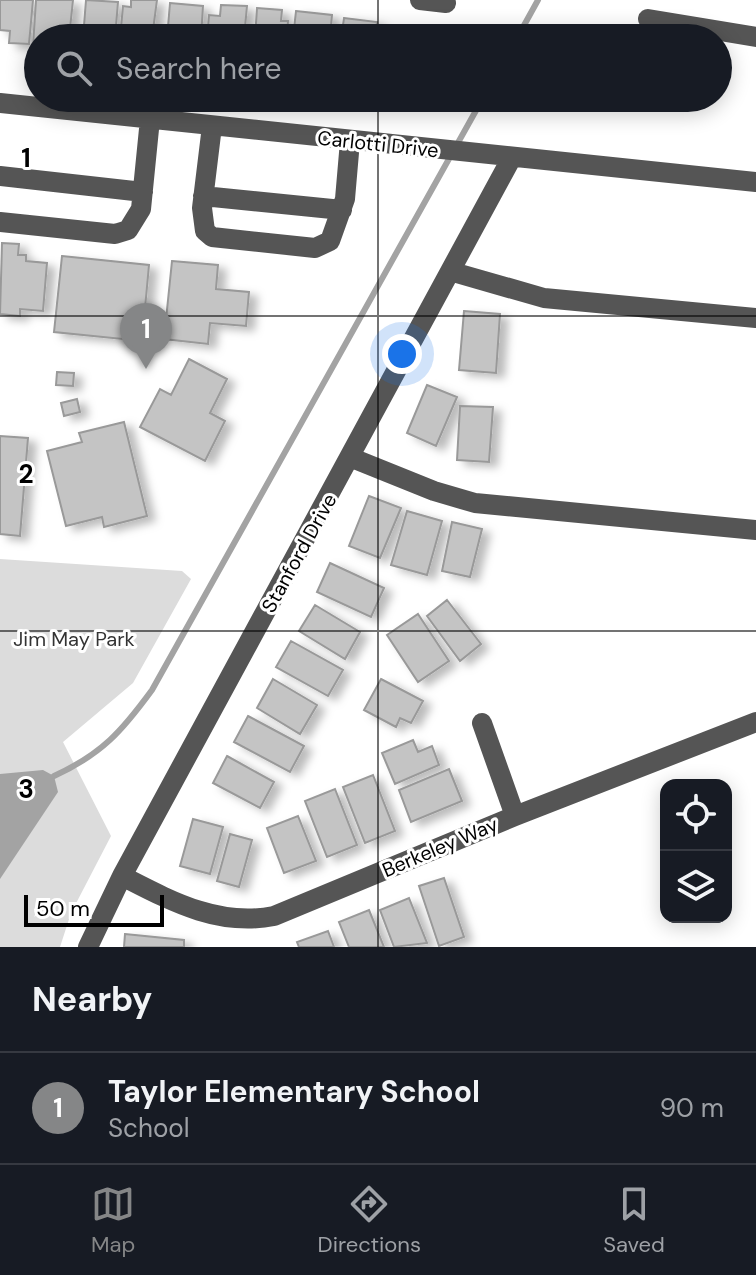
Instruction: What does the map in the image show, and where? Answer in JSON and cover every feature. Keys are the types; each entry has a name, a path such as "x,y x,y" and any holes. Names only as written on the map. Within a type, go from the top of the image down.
{"street":[{"path":"420,0 446,3"},
{"path":"648,19 678,24"},
{"path":"732,33 756,37"},
{"name":"Carlotti Drive","path":"0,103 24,106"},
{"name":"Carlotti Drive","path":"84,112 511,159 756,182"},
{"path":"0,222 122,233 136,220 143,192 150,119"},
{"path":"212,126 202,220 205,231 212,237 324,247 330,241 342,210 350,141"},
{"name":"Stanford Drive","path":"88,947 122,876 453,272 511,159"},
{"path":"0,176 143,192"},
{"path":"203,196 342,210"},
{"path":"453,272 544,298 756,318"},
{"path":"352,458 434,491 475,503 756,530"},
{"name":"Berkeley Way","path":"122,876 196,911 254,920 274,916 515,816 756,722"},
{"path":"482,723 515,816"}],"green space":[{"name":"Jim May Park","path":"0,559 182,571 191,579 133,683 63,742 111,836 71,913 60,947 0,947"}],"shaded area":[{"path":"43,770 54,776 58,792 0,879 0,774"}],"building":[{"path":"0,0 33,0 31,24 24,24 24,44 9,43 10,31 0,30"},
{"path":"36,0 73,0 70,24 34,24"},
{"path":"86,0 118,2 116,24 84,24"},
{"path":"131,0 157,0 154,24 121,24 123,6 131,7"},
{"path":"170,3 203,6 202,24 168,24"},
{"path":"221,5 247,6 245,24 208,24 209,15 220,16"},
{"path":"257,8 282,10 281,21 288,21 288,24 256,24"},
{"path":"296,11 332,15 331,24 295,24"},
{"path":"344,18 377,22 377,24 343,24"},
{"path":"2,243 19,244 18,255 26,255 26,261 47,263 43,311 20,309 20,316 0,314"},
{"path":"62,256 149,265 142,341 54,332"},
{"path":"172,261 218,265 216,289 249,292 246,326 210,323 208,344 164,339"},
{"path":"464,311 500,314 496,373 459,370"},
{"path":"189,359 227,379 210,413 225,421 205,461 140,427 160,389 171,395"},
{"path":"57,372 74,373 73,386 56,385"},
{"path":"427,385 457,397 436,446 407,433"},
{"path":"77,399 80,412 64,416 61,403"},
{"path":"460,406 493,407 489,462 457,460"},
{"path":"124,422 147,516 104,527 102,517 66,526 47,451 82,442 79,433"},
{"path":"0,436 28,438 20,536 0,534"},
{"path":"369,496 401,508 380,558 349,546"},
{"path":"407,511 442,521 427,575 391,565"},
{"path":"452,522 482,529 470,577 442,571"},
{"path":"330,563 384,588 371,617 317,592"},
{"path":"447,600 481,644 460,661 427,616"},
{"path":"315,605 360,632 345,659 299,631"},
{"path":"418,614 449,661 418,682 387,635"},
{"path":"291,641 343,670 328,696 276,667"},
{"path":"273,679 317,705 300,734 257,708"},
{"path":"381,679 423,701 411,723 400,718 396,727 364,710"},
{"path":"248,716 304,746 290,772 234,742"},
{"path":"413,740 418,752 432,746 439,765 395,784 382,753"},
{"path":"227,756 274,782 260,808 213,783"},
{"path":"449,769 462,801 411,822 399,790"},
{"path":"373,775 395,831 365,843 343,787"},
{"path":"335,789 357,845 327,857 305,801"},
{"path":"298,816 316,861 284,873 267,828"},
{"path":"193,819 223,827 210,874 180,866"},
{"path":"230,834 252,840 239,887 217,881"},
{"path":"444,878 464,937 439,946 419,886"},
{"path":"409,898 427,943 394,947 380,910"},
{"path":"369,910 384,947 349,947 339,922"},
{"path":"328,931 334,947 299,947 297,942"},
{"path":"125,934 184,940 184,947 124,947"}],"waterway":[{"path":"525,24 538,0"},
{"path":"54,776 71,768 110,740 152,690 475,112"}],"place":[{"name":"Taylor Elementary School","path":"146,369"}]}
